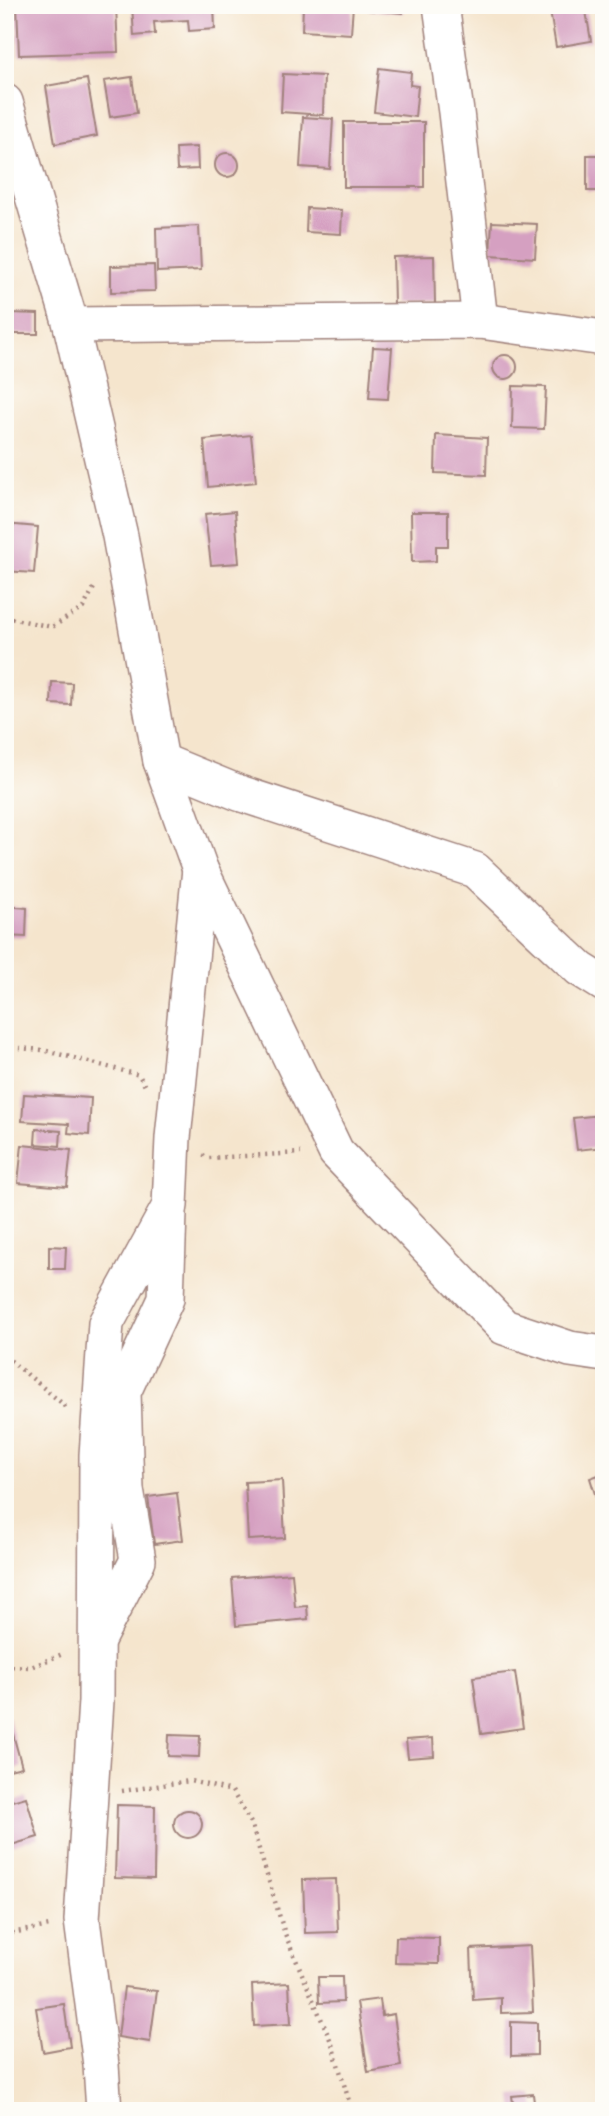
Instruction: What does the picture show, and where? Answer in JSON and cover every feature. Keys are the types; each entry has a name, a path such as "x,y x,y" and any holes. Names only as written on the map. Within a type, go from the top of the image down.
{"street":[{"path":"441,5 480,321"},
{"path":"5,102 71,325 120,536 161,761 200,869 336,1152 505,1327 570,1349 604,1354"},
{"path":"71,325 480,321 604,338"},
{"path":"161,761 239,793 475,870 580,969 604,984"},
{"path":"104,2111 82,1920 96,1701 97,1455 106,1323 170,1206 173,1138 200,869"}],"path":[{"path":"5,617 52,627 83,608 120,536"},
{"path":"5,1356 62,1404 69,1414"},
{"path":"5,1666 31,1667 96,1642"},
{"path":"90,1795 190,1781 232,1791 251,1823 285,1934 332,2044 352,2111"},
{"path":"5,1934 82,1920"}],"building":[{"path":"17,5 116,5 118,52 19,55"},
{"path":"132,5 214,5 215,29 189,31 188,20 154,22 155,34 134,36"},
{"path":"303,5 353,5 351,34 302,31"},
{"path":"369,5 404,5 403,13 368,10"},
{"path":"549,5 585,5 591,41 556,47"},
{"path":"379,68 411,72 410,85 418,86 415,117 374,112"},
{"path":"283,74 324,76 323,115 281,112"},
{"path":"132,77 137,113 110,117 104,81"},
{"path":"87,79 97,136 55,144 46,86"},
{"path":"303,117 333,119 330,169 300,167"},
{"path":"344,122 424,122 424,187 344,187"},
{"path":"197,147 198,169 177,170 176,148"},
{"path":"227,153 235,157 239,165 235,173 227,177 219,173 215,165 219,157"},
{"path":"587,155 604,155 604,191 587,191"},
{"path":"307,208 342,210 341,234 306,232"},
{"path":"492,222 537,224 535,258 490,255"},
{"path":"199,226 201,270 157,272 156,228"},
{"path":"434,256 435,304 394,305 393,257"},
{"path":"154,265 155,291 111,292 111,266"},
{"path":"10,313 38,314 38,334 9,334"},
{"path":"373,347 392,348 388,399 369,398"},
{"path":"505,355 516,362 517,367 510,378 505,379 494,372 493,367 500,356"},
{"path":"513,386 546,387 544,429 512,428"},
{"path":"251,435 256,482 208,487 204,440"},
{"path":"436,435 487,438 486,475 435,473"},
{"path":"235,511 239,563 211,565 205,514"},
{"path":"411,512 448,512 448,546 436,546 436,561 412,562"},
{"path":"5,524 38,527 34,573 5,571"},
{"path":"52,682 72,683 71,705 51,704"},
{"path":"5,906 27,908 26,937 5,936"},
{"path":"24,1094 91,1098 89,1135 68,1133 69,1124 22,1121"},
{"path":"600,1115 604,1147 577,1150 573,1118"},
{"path":"36,1129 61,1131 60,1146 35,1144"},
{"path":"22,1145 71,1150 67,1187 18,1183"},
{"path":"49,1246 66,1247 65,1269 49,1269"},
{"path":"604,1473 604,1512 601,1513 590,1478"},
{"path":"282,1480 285,1538 248,1540 245,1482"},
{"path":"177,1493 183,1540 154,1544 148,1497"},
{"path":"292,1573 295,1607 307,1606 308,1619 236,1626 232,1578"},
{"path":"515,1672 523,1728 481,1734 473,1677"},
{"path":"5,1705 22,1767 5,1771"},
{"path":"169,1735 200,1736 199,1757 168,1756"},
{"path":"433,1738 434,1756 408,1758 406,1740"},
{"path":"26,1797 38,1837 5,1847 5,1803"},
{"path":"117,1805 155,1806 154,1879 115,1878"},
{"path":"188,1810 198,1814 202,1824 198,1834 188,1838 178,1834 174,1824 178,1814"},
{"path":"336,1879 338,1932 305,1933 303,1880"},
{"path":"396,1937 439,1938 439,1964 395,1963"},
{"path":"530,1946 533,2012 501,2013 501,1998 473,2000 471,1949"},
{"path":"318,1977 342,1977 343,2002 319,2003"},
{"path":"289,1983 291,2024 254,2026 252,1985"},
{"path":"124,1987 157,1991 150,2042 118,2037"},
{"path":"380,1999 382,2016 394,2014 401,2066 368,2072 357,2002"},
{"path":"64,2004 70,2047 43,2052 36,2008"},
{"path":"511,2022 537,2023 537,2055 511,2056"},
{"path":"533,2094 535,2111 514,2111 512,2096"}]}
